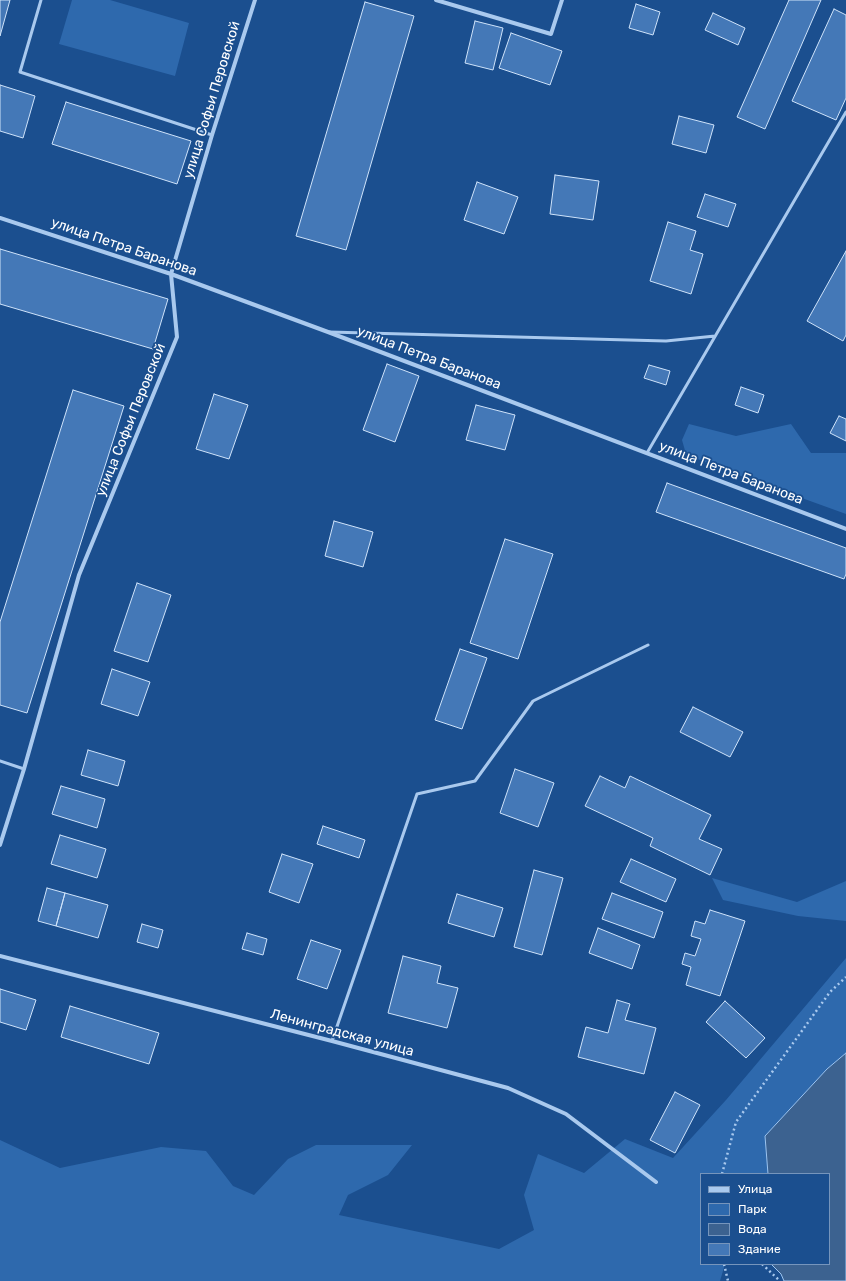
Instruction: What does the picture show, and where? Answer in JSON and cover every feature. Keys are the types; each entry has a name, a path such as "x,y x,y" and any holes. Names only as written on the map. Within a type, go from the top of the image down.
{"street":[{"name":"улица Софьи Перовской","path":"0,845 24,769 79,575 177,337 171,274 212,135 255,0"},
{"path":"436,0 550,34 562,0"},
{"name":"улица Петра Баранова","path":"0,218 171,274 328,332 846,529"},
{"name":"Ленинградская улица","path":"0,956 332,1041 508,1088 566,1114 656,1182"}],"lane":[{"path":"41,0 20,72 212,135"},
{"path":"647,453 846,112"},
{"path":"328,332 666,341 715,336"},
{"path":"332,1041 417,794 475,781 533,701 648,645"},
{"path":"0,761 24,769"}],"path":[{"path":"722,1173 736,1122 830,992 846,977"},
{"path":"724,1265 728,1281"},
{"path":"763,1265 780,1281"}],"green space":[{"path":"72,0 110,0 189,23 175,76 59,44"},
{"path":"689,424 736,436 791,424 811,453 846,453 846,514 719,468 686,454 682,440"},
{"path":"712,878 797,902 846,881 846,921 798,916 723,900"},
{"path":"846,958 846,1053 827,1069 765,1136 768,1173 700,1173 700,1265 725,1265 720,1281 0,1281 0,1140 60,1168 161,1147 206,1151 233,1186 254,1195 288,1159 316,1145 412,1145 388,1175 348,1195 339,1215 499,1249 534,1230 524,1195 538,1154 584,1173 625,1139 673,1158 726,1100"}],"water":[{"path":"846,1053 846,1281 784,1281 781,1274 772,1265 830,1265 830,1173 768,1173 765,1136 827,1069"}],"building":[{"path":"0,0 10,0 0,36"},
{"path":"789,0 821,0 765,129 737,117"},
{"path":"365,2 414,16 346,250 296,236"},
{"path":"636,4 660,12 653,35 629,28"},
{"path":"834,9 846,15 846,98 836,120 792,101"},
{"path":"713,13 745,28 738,45 705,30"},
{"path":"475,21 503,28 493,70 465,63"},
{"path":"511,33 562,51 550,85 499,68"},
{"path":"0,85 35,96 23,138 0,131"},
{"path":"66,102 191,141 177,184 52,144"},
{"path":"679,116 714,125 706,153 672,144"},
{"path":"555,175 599,181 593,220 550,214"},
{"path":"477,182 518,197 504,234 464,220"},
{"path":"705,194 736,204 728,227 697,217"},
{"path":"668,222 696,231 690,250 703,254 691,294 650,281"},
{"path":"0,249 168,299 153,349 0,304"},
{"path":"846,251 846,335 843,341 807,321"},
{"path":"387,364 419,376 395,442 363,430"},
{"path":"649,365 670,371 666,385 644,378"},
{"path":"741,387 764,395 758,413 735,405"},
{"path":"73,390 124,406 27,713 0,705 0,622"},
{"path":"214,394 248,405 229,459 196,449"},
{"path":"476,405 515,415 505,450 466,440"},
{"path":"839,416 846,419 846,441 830,433"},
{"path":"667,483 846,548 846,574 844,579 656,512"},
{"path":"334,521 373,532 363,567 325,556"},
{"path":"505,539 553,554 518,659 470,643"},
{"path":"137,583 171,595 148,662 114,651"},
{"path":"460,649 487,658 462,729 435,720"},
{"path":"112,669 150,682 138,716 101,704"},
{"path":"693,707 743,732 730,757 680,732"},
{"path":"88,750 125,761 118,786 81,775"},
{"path":"515,769 554,783 538,827 500,813"},
{"path":"600,776 625,788 630,776 711,815 699,839 722,849 710,875 650,846 653,838 585,806"},
{"path":"61,786 105,799 97,828 52,814"},
{"path":"323,826 365,840 359,858 317,844"},
{"path":"60,835 106,849 97,878 51,864"},
{"path":"282,854 313,864 299,903 269,892"},
{"path":"631,859 676,879 666,902 620,882"},
{"path":"534,870 563,878 542,955 514,947"},
{"path":"47,888 65,893 56,926 38,921"},
{"path":"65,893 108,905 98,938 56,926"},
{"path":"612,893 663,912 654,938 602,919"},
{"path":"457,894 503,908 494,937 448,923"},
{"path":"710,910 745,921 720,996 686,985 691,967 682,964 685,953 695,956 701,939 691,936 695,921 705,924"},
{"path":"142,924 163,930 158,948 137,942"},
{"path":"598,928 640,945 632,969 589,953"},
{"path":"247,933 267,939 263,955 242,949"},
{"path":"311,940 341,950 327,989 297,979"},
{"path":"403,956 441,966 437,983 458,988 447,1028 388,1013"},
{"path":"0,989 36,1000 26,1030 0,1022"},
{"path":"617,1000 630,1004 625,1020 656,1028 644,1074 578,1057 586,1027 608,1033"},
{"path":"725,1001 765,1038 746,1058 706,1022"},
{"path":"70,1006 159,1033 149,1064 61,1037"},
{"path":"675,1092 700,1105 675,1153 650,1140"}]}
